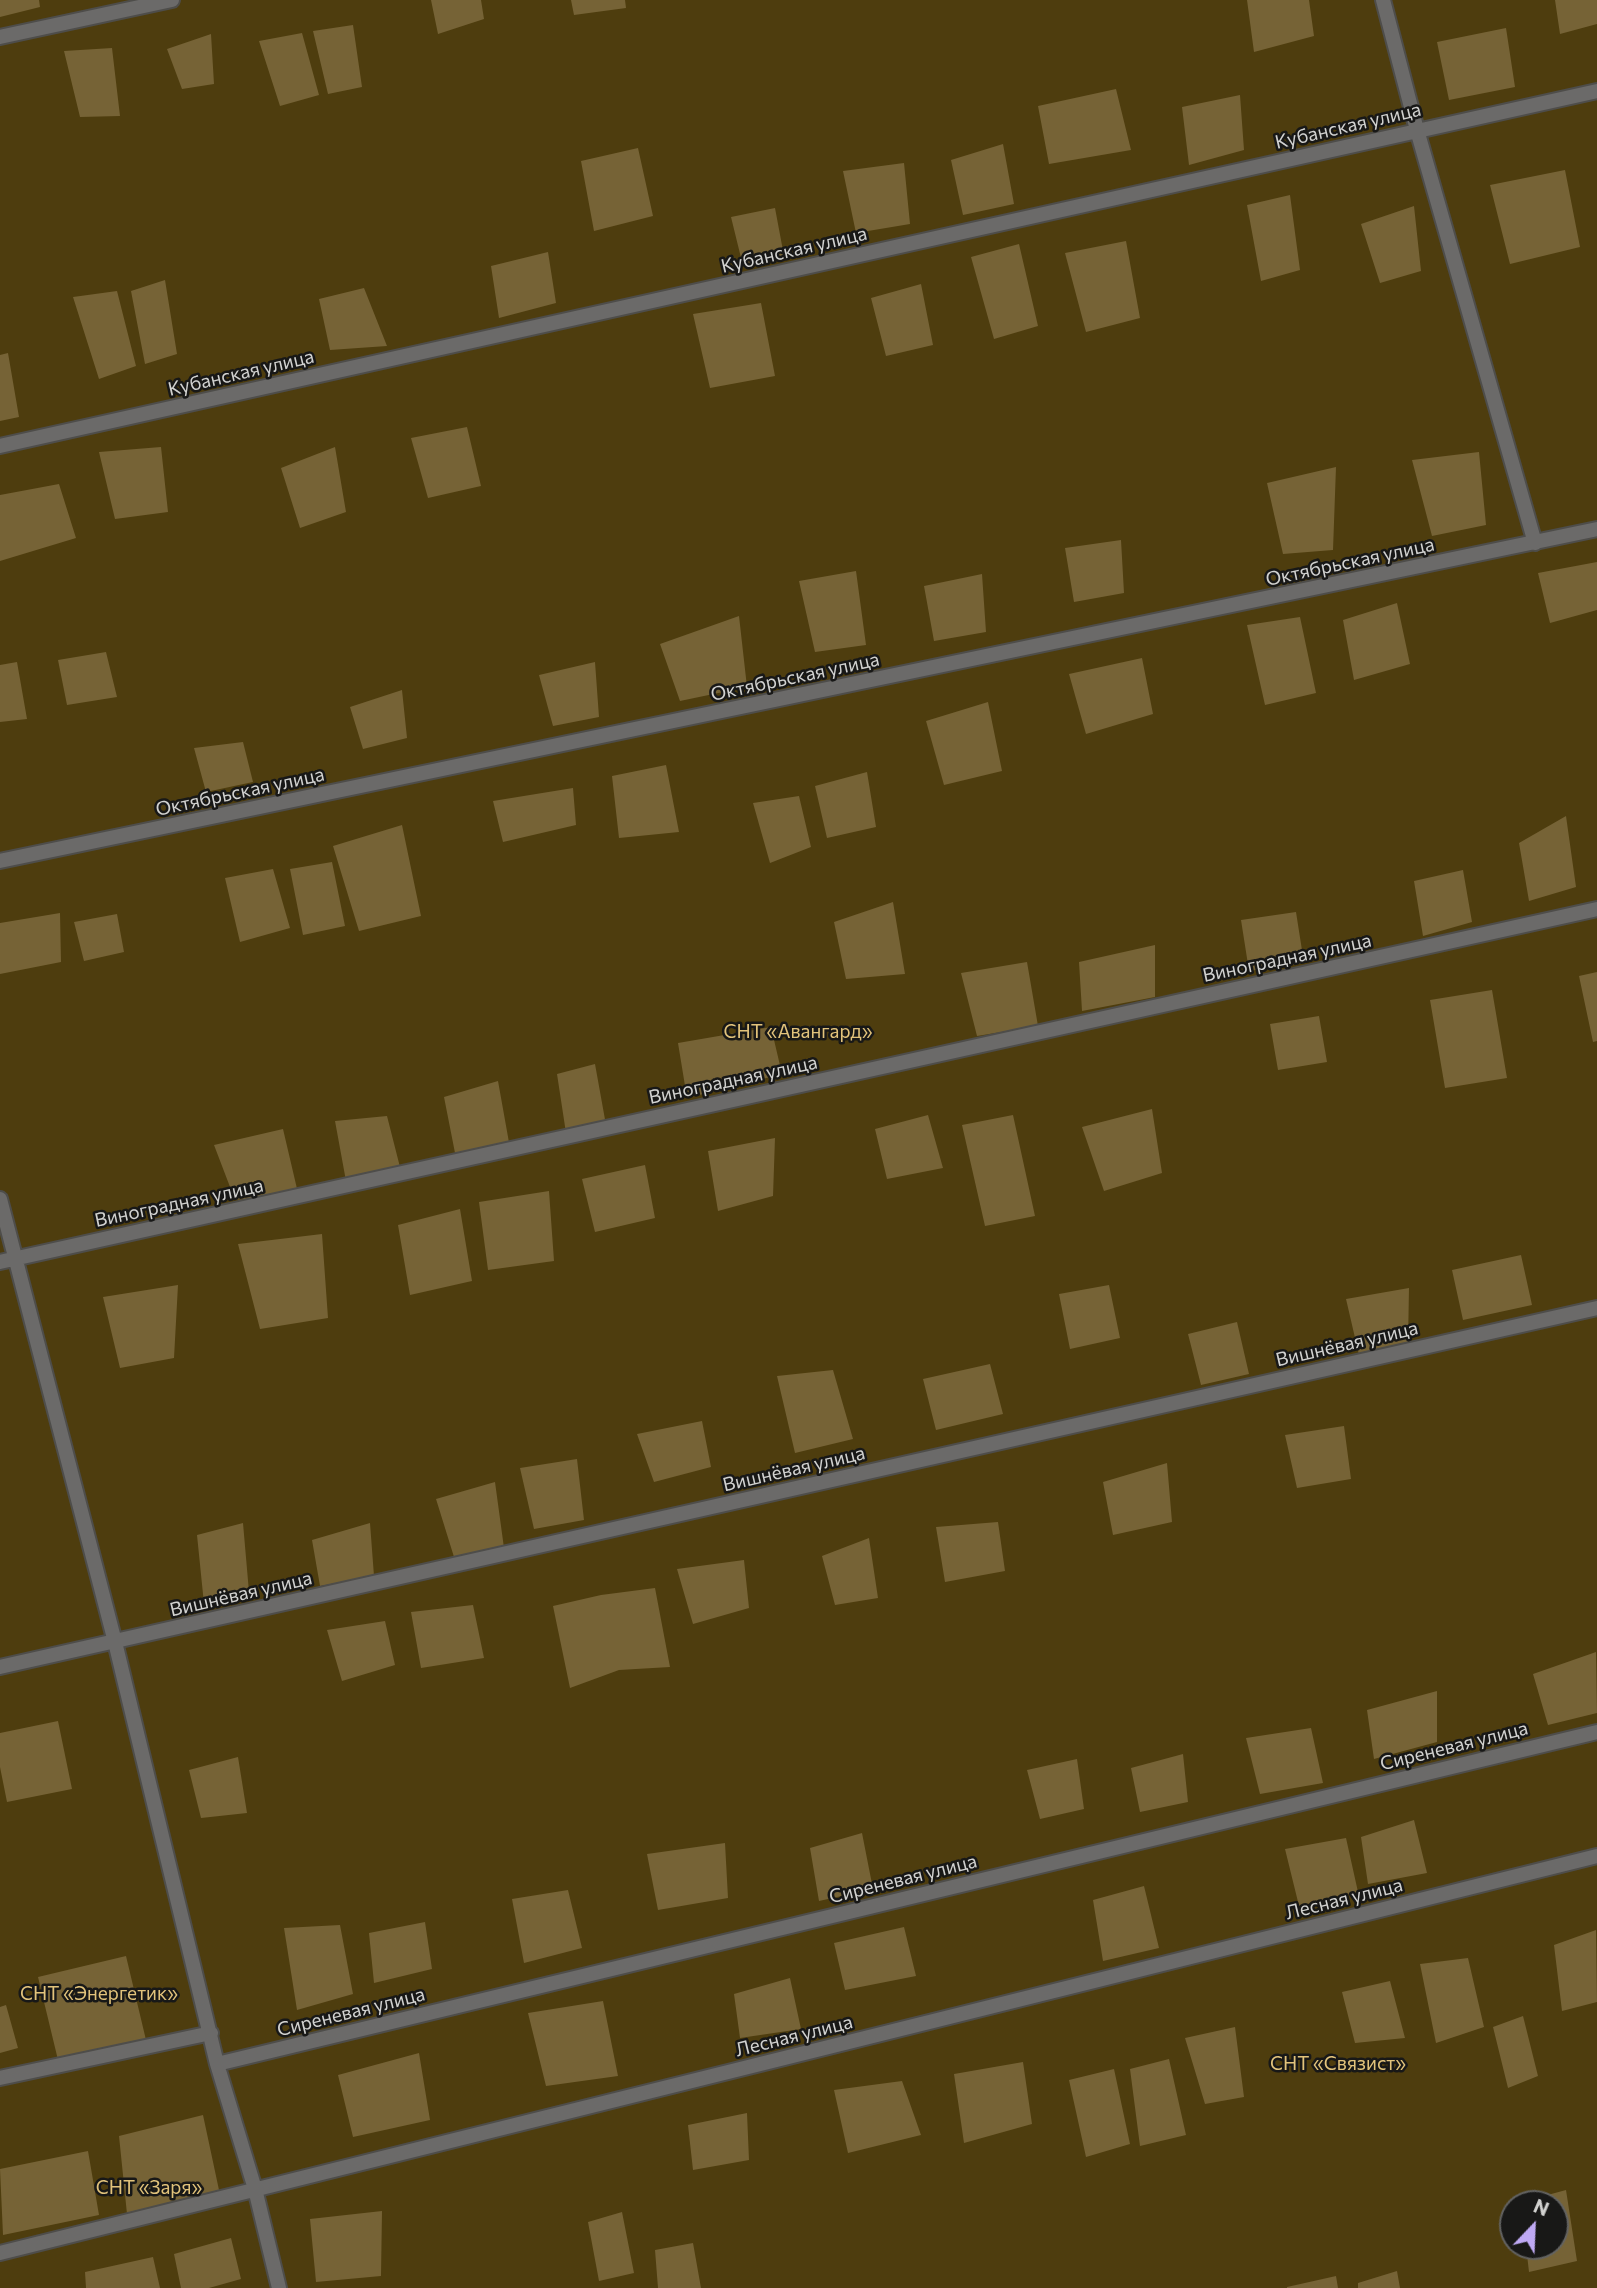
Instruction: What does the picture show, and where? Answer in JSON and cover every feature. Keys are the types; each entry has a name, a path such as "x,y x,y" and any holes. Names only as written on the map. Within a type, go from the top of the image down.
{"street":[{"path":"0,37 172,0"},
{"path":"1383,0 1417,130 1535,543"},
{"name":"Кубанская улица","path":"0,446 1597,91"},
{"name":"Октябрьская улица","path":"0,861 1597,529"},
{"name":"Виноградная улица","path":"0,1262 1597,909"},
{"path":"0,1199 115,1642 218,2064 255,2189 279,2288"},
{"name":"Вишнёвая улица","path":"0,1667 1597,1308"},
{"name":"Сиреневая улица","path":"218,2064 1597,1732"},
{"name":"Лесная улица","path":"0,2253 1597,1856"},
{"path":"0,2078 211,2033"}],"green space":[{"name":"СНТ «Авангард»","path":"0,0 1597,0 1597,2288 0,2288"}],"building":[{"path":"0,0 39,0 40,7 0,17"},
{"path":"431,0 481,0 484,19 438,34"},
{"path":"571,0 625,0 626,8 574,15"},
{"path":"1247,0 1309,0 1314,36 1254,52"},
{"path":"1555,0 1597,0 1597,24 1560,34"},
{"path":"353,25 362,87 328,94 313,31"},
{"path":"1506,28 1515,87 1449,100 1437,42"},
{"path":"302,33 319,95 280,106 259,41"},
{"path":"211,34 214,84 182,89 167,49"},
{"path":"112,48 120,116 80,117 64,51"},
{"path":"1116,89 1131,150 1049,164 1038,106"},
{"path":"1240,95 1244,150 1189,165 1182,107"},
{"path":"1003,144 1014,204 963,215 951,160"},
{"path":"638,148 653,216 594,231 581,161"},
{"path":"904,163 910,224 856,233 843,171"},
{"path":"1565,170 1580,247 1510,264 1490,185"},
{"path":"1290,195 1300,270 1261,281 1247,205"},
{"path":"1414,206 1421,271 1380,283 1361,224"},
{"path":"775,208 784,256 743,266 731,217"},
{"path":"1126,241 1140,318 1086,332 1065,253"},
{"path":"1019,244 1038,326 994,339 971,257"},
{"path":"548,252 556,303 499,318 491,266"},
{"path":"165,280 177,354 145,364 131,291"},
{"path":"921,284 933,345 886,356 871,298"},
{"path":"364,288 387,346 330,350 319,299"},
{"path":"117,291 136,366 99,379 73,297"},
{"path":"761,303 775,376 710,388 693,314"},
{"path":"8,353 19,417 0,421 0,355"},
{"path":"467,427 481,486 428,498 411,438"},
{"path":"161,447 168,512 115,519 99,452"},
{"path":"335,447 346,512 300,528 281,468"},
{"path":"1479,452 1486,525 1432,536 1412,460"},
{"path":"1336,467 1333,550 1283,554 1267,483"},
{"path":"59,484 76,538 0,561 0,495"},
{"path":"1121,540 1124,593 1074,602 1065,548"},
{"path":"1597,562 1597,610 1550,623 1538,573"},
{"path":"856,571 866,645 815,652 799,581"},
{"path":"982,574 986,632 934,641 924,586"},
{"path":"1397,603 1410,664 1354,680 1343,620"},
{"path":"739,616 747,687 680,701 660,644"},
{"path":"1300,617 1316,693 1265,705 1247,625"},
{"path":"106,652 117,697 67,705 58,660"},
{"path":"1142,658 1153,714 1086,734 1069,674"},
{"path":"17,662 27,719 0,722 0,665"},
{"path":"595,662 599,717 553,726 539,675"},
{"path":"402,690 407,738 363,749 350,707"},
{"path":"988,702 1002,771 944,785 926,721"},
{"path":"243,742 253,782 206,792 194,748"},
{"path":"666,765 679,832 619,838 612,776"},
{"path":"867,772 876,827 827,838 815,786"},
{"path":"573,788 576,825 503,842 493,801"},
{"path":"799,796 811,847 770,863 753,803"},
{"path":"1566,816 1576,887 1529,901 1519,843"},
{"path":"402,825 421,916 359,931 333,846"},
{"path":"332,862 345,926 303,935 290,869"},
{"path":"273,869 290,928 240,942 225,878"},
{"path":"1463,870 1472,922 1423,936 1414,881"},
{"path":"893,902 905,974 846,979 834,922"},
{"path":"1296,912 1304,963 1249,971 1241,920"},
{"path":"60,913 61,962 0,974 0,923"},
{"path":"117,914 124,952 84,961 74,922"},
{"path":"1155,945 1155,997 1082,1011 1079,962"},
{"path":"1027,962 1038,1026 977,1036 961,973"},
{"path":"1597,972 1597,1041 1593,1042 1579,976"},
{"path":"1492,990 1507,1078 1445,1088 1430,1000"},
{"path":"1319,1016 1327,1062 1278,1070 1270,1024"},
{"path":"771,1027 782,1074 687,1098 678,1043"},
{"path":"595,1064 606,1125 566,1133 557,1074"},
{"path":"498,1081 510,1148 456,1158 444,1097"},
{"path":"1152,1109 1162,1173 1104,1191 1082,1127"},
{"path":"928,1115 943,1168 887,1179 875,1129"},
{"path":"1013,1115 1035,1216 985,1226 962,1125"},
{"path":"387,1116 401,1171 346,1181 335,1121"},
{"path":"283,1129 298,1193 235,1200 214,1145"},
{"path":"775,1138 773,1196 718,1211 708,1151"},
{"path":"645,1165 655,1218 595,1232 582,1179"},
{"path":"549,1191 554,1261 488,1270 479,1202"},
{"path":"460,1209 472,1281 410,1295 398,1225"},
{"path":"322,1234 328,1318 260,1329 238,1244"},
{"path":"1521,1255 1532,1305 1463,1320 1452,1270"},
{"path":"178,1285 174,1358 120,1368 103,1297"},
{"path":"1109,1285 1120,1338 1070,1349 1059,1294"},
{"path":"1409,1288 1408,1344 1359,1355 1346,1299"},
{"path":"1237,1322 1249,1374 1201,1385 1188,1334"},
{"path":"990,1364 1003,1414 936,1430 923,1379"},
{"path":"833,1370 853,1439 795,1453 777,1376"},
{"path":"702,1421 711,1467 654,1482 637,1434"},
{"path":"1344,1426 1351,1479 1297,1488 1285,1435"},
{"path":"577,1459 584,1520 534,1529 520,1468"},
{"path":"1167,1463 1172,1522 1113,1535 1103,1482"},
{"path":"495,1482 504,1548 454,1557 436,1499"},
{"path":"998,1522 1005,1571 945,1582 936,1527"},
{"path":"243,1523 249,1592 204,1604 197,1535"},
{"path":"370,1523 374,1576 320,1586 312,1540"},
{"path":"869,1538 878,1598 835,1605 822,1556"},
{"path":"744,1560 749,1608 693,1624 677,1569"},
{"path":"655,1588 670,1667 619,1670 570,1688 553,1606 601,1595"},
{"path":"473,1605 484,1658 421,1668 411,1612"},
{"path":"385,1621 395,1665 342,1681 327,1630"},
{"path":"1596,1652 1597,1713 1548,1725 1533,1674"},
{"path":"1437,1691 1437,1742 1374,1759 1367,1710"},
{"path":"58,1721 72,1789 7,1802 0,1767 0,1733"},
{"path":"1311,1728 1323,1783 1260,1794 1246,1738"},
{"path":"1183,1754 1188,1802 1140,1812 1131,1768"},
{"path":"238,1757 247,1813 201,1818 189,1770"},
{"path":"1077,1759 1084,1809 1040,1819 1027,1770"},
{"path":"1414,1820 1427,1873 1368,1884 1361,1837"},
{"path":"862,1833 873,1889 819,1901 810,1848"},
{"path":"1346,1838 1358,1892 1299,1906 1285,1849"},
{"path":"725,1843 728,1898 658,1910 647,1854"},
{"path":"1144,1886 1159,1948 1103,1961 1093,1900"},
{"path":"568,1890 582,1948 524,1963 512,1899"},
{"path":"425,1922 432,1969 374,1983 369,1933"},
{"path":"340,1925 353,1994 297,2010 284,1928"},
{"path":"904,1927 916,1976 845,1990 834,1943"},
{"path":"1596,1930 1597,2002 1562,2011 1554,1945"},
{"path":"126,1956 146,2040 58,2060 38,1977"},
{"path":"1468,1958 1484,2027 1436,2043 1420,1964"},
{"path":"790,1978 801,2029 740,2038 734,1994"},
{"path":"1390,1981 1405,2038 1355,2043 1342,1992"},
{"path":"603,2001 618,2076 546,2086 528,2013"},
{"path":"6,2005 18,2048 0,2053 0,2007"},
{"path":"1523,2016 1538,2076 1508,2088 1493,2027"},
{"path":"1235,2027 1244,2097 1205,2104 1185,2038"},
{"path":"419,2053 430,2120 353,2137 338,2075"},
{"path":"1169,2059 1186,2135 1140,2146 1130,2069"},
{"path":"1023,2062 1032,2124 964,2143 954,2074"},
{"path":"1114,2069 1130,2144 1086,2157 1069,2080"},
{"path":"902,2081 921,2135 848,2153 834,2090"},
{"path":"747,2113 749,2160 693,2170 688,2125"},
{"path":"203,2115 219,2190 127,2214 119,2136"},
{"path":"88,2151 99,2215 3,2235 0,2169"},
{"path":"1569,2209 1577,2261 1529,2272 1528,2260 1569,2260"},
{"path":"382,2211 381,2276 316,2282 310,2219"},
{"path":"622,2212 634,2273 599,2281 588,2222"},
{"path":"231,2238 241,2279 209,2288 181,2288 174,2254"},
{"path":"693,2243 701,2288 658,2288 655,2250"},
{"path":"153,2257 160,2288 86,2288 85,2272"},
{"path":"1397,2271 1400,2288 1358,2288 1358,2283"},
{"path":"1336,2276 1338,2288 1287,2288 1287,2287"}],"park label":[{"name":"СНТ «Энергетик»","path":"99,1994"},
{"name":"СНТ «Связист»","path":"1338,2064"},
{"name":"СНТ «Заря»","path":"149,2188"}]}
